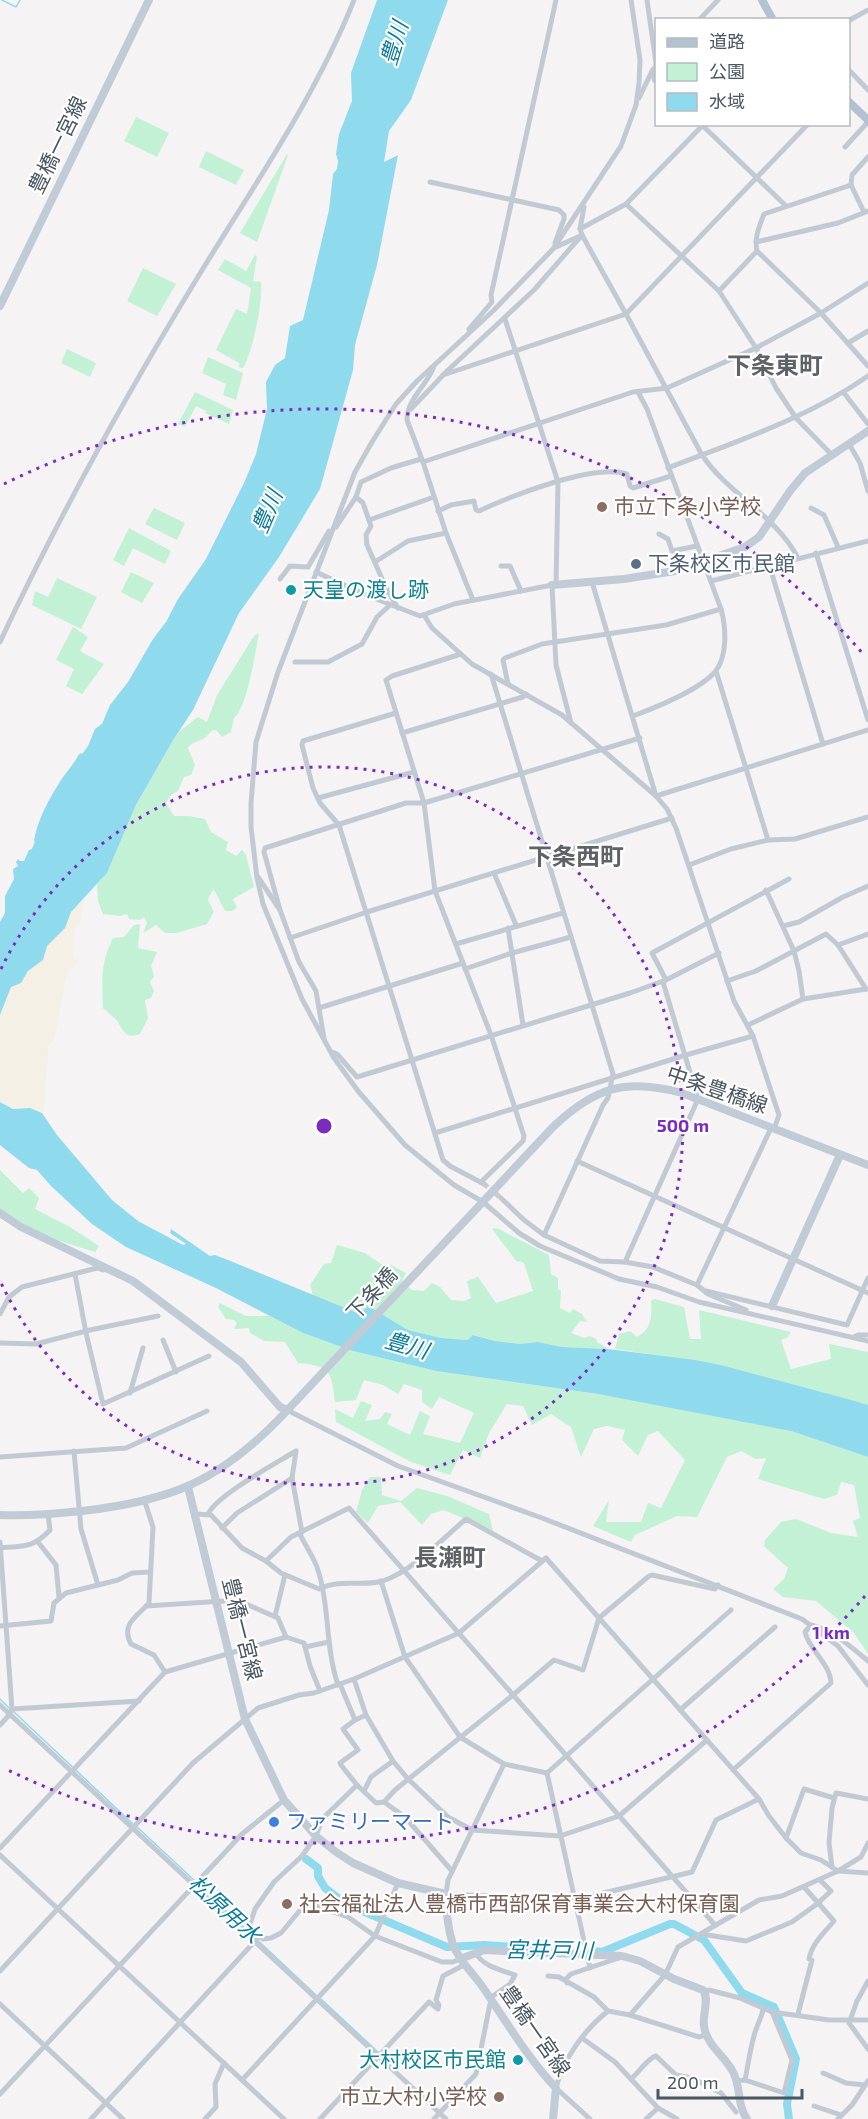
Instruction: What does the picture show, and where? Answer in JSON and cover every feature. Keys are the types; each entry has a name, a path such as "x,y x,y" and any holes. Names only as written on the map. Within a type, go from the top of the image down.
{"main road":[{"name":"豊橋一宮線","path":"0,306 149,0"},
{"path":"762,0 772,18"},
{"path":"850,102 868,121"},
{"path":"554,585 675,571 752,543 759,537 798,481 868,431"},
{"name":"中条豊橋線","path":"483,1202 569,1112 595,1095 611,1089 640,1085 657,1086 698,1100 868,1165"},
{"path":"772,1306 840,1155"},
{"name":"下条橋","path":"287,1410 483,1202"},
{"path":"0,1213 21,1227 133,1281 241,1362 280,1407 287,1410 237,1459 211,1476 145,1502 48,1514 0,1515"},
{"name":"豊橋一宮線","path":"188,1486 245,1719 284,1800 316,1836 353,1863 398,1883 446,1894 446,1912 458,1954 539,2070 556,2088 552,2118"},
{"path":"458,1954 492,1950 586,1952 622,1956 639,1961 665,1975 700,1988 705,1992 706,2036 741,2080 738,2110 747,2119"}],"street":[{"path":"0,642 52,536 104,439 195,282 320,75 354,0"},
{"path":"464,338 492,303 491,295 556,0"},
{"path":"631,0 640,60 636,105"},
{"path":"646,0 655,56"},
{"path":"701,18 718,0"},
{"path":"850,20 868,10"},
{"path":"655,64 636,105 621,146 554,247 493,311 434,364 396,404 355,472 278,672 256,742 251,803 256,875 272,930 302,999 325,1043 358,1092 405,1145 454,1185 483,1202 519,1233 540,1246 619,1279 657,1287 699,1302 868,1341"},
{"path":"850,70 868,90"},
{"path":"845,147 868,121"},
{"path":"554,247 626,204 702,126"},
{"path":"704,126 786,206"},
{"path":"443,375 627,314 806,126"},
{"path":"756,242 838,223 866,212 851,185 852,175 868,157"},
{"path":"430,182 513,199 562,212 564,219 554,247"},
{"path":"851,185 764,214 756,242 757,251 821,313 868,366"},
{"path":"407,412 534,290 581,232 585,202"},
{"path":"626,204 719,291 756,348 776,388 796,418 832,455"},
{"path":"581,232 702,455 730,488 770,522 798,558"},
{"path":"719,291 757,251"},
{"path":"280,579 290,566 308,567 331,528 336,527 356,497 361,482 366,479 391,468 638,392 667,388 756,348 821,313 868,283"},
{"path":"505,319 558,482 554,585 556,665 571,723"},
{"path":"848,343 868,331"},
{"path":"434,364 434,369 412,401 407,412 407,420 438,511 473,600"},
{"path":"668,468 796,418 844,393 868,376"},
{"path":"633,716 677,697 703,682 716,671 723,650 724,621 647,409 638,392"},
{"path":"844,393 868,424"},
{"path":"849,444 860,463 868,491"},
{"path":"438,511 452,505 474,501 476,510 479,511 582,475 621,472 627,474 630,486 633,488 671,476"},
{"path":"356,497 363,503 371,526 366,540 388,592 398,608"},
{"path":"369,520 434,497"},
{"path":"811,508 824,515 838,548"},
{"path":"375,562 408,541 446,532"},
{"path":"659,534 668,539 672,550 697,546"},
{"path":"711,581 769,564 868,541"},
{"path":"816,553 868,720"},
{"path":"769,564 823,744"},
{"path":"501,566 510,566 521,591"},
{"path":"316,572 416,615 424,615 447,606 473,600 554,585"},
{"path":"592,582 656,796"},
{"path":"295,662 328,662 362,644 377,617 390,604"},
{"path":"508,684 503,660 542,644 666,625 721,609"},
{"path":"424,615 432,628 472,664 562,715 656,796 672,818 727,981 753,1036 779,1115 724,1227 699,1287"},
{"path":"396,713 303,741 302,746 313,788 339,825 443,1160 482,1183 523,1141 524,1136 491,1035 435,891 424,803 386,680 392,676 461,654"},
{"path":"716,671 768,840"},
{"path":"491,674 613,1078 611,1089 544,1235"},
{"path":"402,733 523,697 526,694"},
{"path":"656,796 868,730"},
{"path":"325,1043 316,991 299,962 280,910 265,848 406,803 424,803 640,738"},
{"path":"318,798 414,772"},
{"path":"689,865 731,849 768,840 795,839 868,817"},
{"path":"290,938 672,818"},
{"path":"494,873 516,925"},
{"path":"256,875 280,910"},
{"path":"625,1262 698,1100 665,981 652,953 789,879"},
{"path":"783,926 799,922 843,897 868,886"},
{"path":"766,891 794,951 803,999"},
{"path":"456,944 516,925 563,914"},
{"path":"508,928 523,1025"},
{"path":"727,981 756,971 826,934 838,945 867,988 803,999 748,1025"},
{"path":"838,945 868,934"},
{"path":"319,1008 388,986 571,937"},
{"path":"332,1052 337,1054 357,1077 665,981 719,953"},
{"path":"435,1133 753,1036"},
{"path":"577,1161 865,1292"},
{"path":"501,1198 544,1235 600,1261 625,1262 653,1267 699,1287 751,1314"},
{"path":"0,1314 2,1300 22,1287 97,1268 133,1281"},
{"path":"75,1274 103,1404 209,1356"},
{"path":"699,1287 847,1325 865,1292 868,1278"},
{"path":"699,1302 722,1300 758,1303"},
{"path":"0,1343 36,1344 159,1316"},
{"path":"854,1337 868,1335"},
{"path":"164,1340 176,1372"},
{"path":"130,1393 143,1348"},
{"path":"287,1410 398,1466 718,1585 825,1629 843,1640 868,1661"},
{"path":"0,1457 126,1448 207,1411"},
{"path":"74,1451 81,1529 98,1585"},
{"path":"208,1514 210,1509 225,1497 296,1451 292,1478 301,1533 316,1565 331,1665 355,1720"},
{"path":"222,1528 237,1513 292,1478"},
{"path":"145,1502 153,1527 149,1603 133,1617 128,1625 128,1639 131,1644 154,1655 165,1672"},
{"path":"266,1561 291,1537 349,1508 715,1925"},
{"path":"0,1548 38,1542 50,1530 48,1514"},
{"path":"196,1514 208,1514 242,1548 285,1575 321,1588"},
{"path":"321,1588 336,1583 381,1581 404,1571 466,1520 542,1561"},
{"path":"0,1542 3,1626 11,1712"},
{"path":"38,1542 56,1565 59,1597"},
{"path":"0,1971 193,1763 258,1708 354,1679 459,1633 546,1558 759,1799 786,1838 801,1853 821,1860 835,1869 868,1873"},
{"path":"3,1626 51,1621 54,1603 66,1593 117,1580 132,1573 150,1572"},
{"path":"275,1616 285,1575"},
{"path":"366,1715 343,1729 358,1750 340,1762 357,1785 376,1803 384,1802 408,1779 554,1660 583,1670 599,1618 652,1575 715,1589 718,1585"},
{"path":"381,1581 405,1657 460,1737 504,1764 547,1773"},
{"path":"146,1606 216,1601 246,1604 278,1618 286,1637"},
{"path":"547,1773 731,1610"},
{"path":"811,1625 838,1646 868,1685"},
{"path":"733,1770 831,1683 823,1664 806,1638 805,1632 811,1625"},
{"path":"680,1710 775,1627"},
{"path":"0,1848 165,1672 286,1637 304,1643 320,1691"},
{"path":"304,1647 329,1642"},
{"path":"354,1679 366,1715 393,1761 408,1779 448,1817 472,1830 560,1836 619,1816 707,1740"},
{"path":"0,1725 11,1712 139,1701"},
{"path":"0,1705 11,1712 257,1939 446,2119"},
{"path":"364,1791 370,1778 393,1761"},
{"path":"504,1764 452,1871 446,1894 574,1900 674,1878 692,1872 716,1820 759,1799"},
{"path":"547,1773 590,1968"},
{"path":"257,1939 249,1927 255,1909 274,1882 302,1856 316,1836 326,1815 357,1785"},
{"path":"786,1838 804,1789 834,1798"},
{"path":"835,1869 829,1844 836,1792 868,1799"},
{"path":"0,2094 242,1834 284,1800"},
{"path":"384,1802 405,1817 452,1871"},
{"path":"630,2015 665,1975 678,1947 759,1900 782,1896 820,1880 835,1869 861,1857 868,1843"},
{"path":"0,1855 284,2119"},
{"path":"700,1934 746,1941 792,1922 818,1904 831,1891 820,1880"},
{"path":"242,2080 375,1936 398,1883"},
{"path":"798,2014 812,1960 809,1959 811,1951 834,1921 804,1887"},
{"path":"91,2119 257,1939 267,1939 281,1933 302,1908 309,1905 348,1917 375,1936 442,1962 453,1962 458,1954"},
{"path":"434,2119 476,2074 491,1999 510,1984 515,1975 486,1964 478,1958 475,1952"},
{"path":"320,2119 429,2002 438,2009 439,2005 436,2000 443,1976 458,1954"},
{"path":"567,1983 568,1976 622,1956"},
{"path":"548,1976 559,1977 594,1997 608,2011 630,2015 699,2037 706,2036"},
{"path":"868,1981 849,2020 868,2049"},
{"path":"705,1992 710,1990 741,1998 774,2012 868,2020"},
{"path":"0,2004 123,2119"},
{"path":"763,2009 741,2080 784,2092 792,2060 774,2012"},
{"path":"590,2119 556,2088 561,2072 582,2038 593,2023 608,2011"},
{"path":"582,2038 615,2062 658,2108 677,2119"},
{"path":"631,2079 650,2057 656,2056 676,2075 692,2078 721,2093 738,2110 733,2119"},
{"path":"205,2119 216,2107 215,2084 224,2063"},
{"path":"823,2073 846,2083 866,2083"},
{"path":"814,2106 839,2117 852,2105 866,2083"},
{"path":"646,2119 658,2108"}],"green space":[{"path":"136,117 169,133 157,157 124,141"},
{"path":"206,151 244,170 236,185 199,167"},
{"path":"288,155 257,242 240,233"},
{"path":"255,255 257,257 253,281 261,282 259,314 254,339 243,368 239,367 239,363 216,350 236,309 247,314 251,288 218,270 225,259 246,271"},
{"path":"143,268 176,284 157,316 127,301"},
{"path":"67,349 96,363 90,377 61,363"},
{"path":"208,357 243,373 236,400 223,395 226,384 202,373"},
{"path":"195,392 233,410 229,424 205,413 206,411 196,406 185,427 178,424"},
{"path":"154,508 185,523 177,540 145,524"},
{"path":"129,528 171,551 165,564 133,548 124,566 113,560"},
{"path":"131,572 154,583 142,603 121,592"},
{"path":"57,578 97,597 81,629 32,605 35,591 48,597"},
{"path":"73,627 88,637 80,651 104,664 82,694 66,686 74,669 56,660"},
{"path":"259,633 247,691 239,712 234,718 231,732 222,737 216,730 211,731 205,738 188,748 195,765 191,775 184,777 178,791 171,795 166,803 174,816 205,819 211,832 228,842 226,850 236,856 242,850 246,855 254,887 233,899 237,908 232,911 225,911 214,890 212,891 208,900 214,912 207,924 177,933 165,933 156,925 143,933 147,923 144,917 140,920 129,919 127,914 120,916 103,914 98,901 97,884 107,873 136,805 172,742 180,731 198,717 207,722 217,695 254,636"},
{"path":"140,924 138,948 157,952 151,966 154,976 150,982 154,991 151,998 145,1000 148,1018 140,1034 132,1036 124,1032 117,1020 103,1008 103,972 113,938 124,937 134,925"},
{"path":"0,1170 23,1193 29,1188 39,1198 35,1209 70,1227 99,1246 95,1252 40,1235 0,1211"},
{"path":"493,1228 549,1255 551,1274 558,1278 558,1289 561,1291 560,1308 570,1313 573,1309 582,1314 587,1322 580,1321 571,1333 584,1338 590,1336 608,1349 562,1347 538,1342 520,1344 495,1341 474,1335 469,1340 441,1338 408,1330 368,1307 360,1314 313,1295 310,1285 324,1264 331,1263 337,1245 365,1253 384,1266 391,1265 406,1273 402,1280 412,1290 424,1291 432,1283 440,1287 451,1300 464,1301 471,1298 467,1281 478,1277 496,1303 533,1291 524,1263 517,1262"},
{"path":"654,1299 684,1307 690,1339 701,1339 699,1310 791,1332 788,1337 781,1340 791,1369 831,1359 829,1344 868,1352 868,1405 721,1365 615,1349 619,1334 630,1331 637,1337 646,1330 651,1317 651,1301"},
{"path":"220,1303 246,1316 270,1316 303,1333 353,1351 436,1371 598,1394 747,1421 791,1431 868,1457 868,1654 854,1633 816,1601 783,1597 773,1589 784,1579 788,1568 764,1546 765,1540 781,1522 796,1519 831,1533 858,1537 853,1521 860,1518 854,1485 841,1482 837,1495 824,1499 758,1479 766,1458 756,1459 741,1451 727,1457 697,1517 677,1516 635,1535 631,1542 593,1526 609,1500 606,1522 641,1522 648,1503 661,1508 685,1460 658,1431 648,1435 638,1456 622,1440 625,1430 607,1426 594,1429 581,1457 571,1427 551,1414 532,1425 523,1406 507,1404 489,1433 480,1458 463,1450 450,1475 411,1462 336,1422 335,1409 353,1418 361,1401 372,1405 365,1421 380,1419 385,1412 392,1414 387,1424 410,1435 420,1411 430,1416 423,1434 460,1443 474,1413 439,1397 432,1409 422,1402 422,1390 404,1384 398,1394 383,1385 364,1380 356,1400 335,1402 330,1377 323,1368 298,1363 285,1342 264,1341 250,1333 249,1328 234,1329 237,1323 226,1319 218,1307"},
{"path":"370,1477 381,1477 382,1495 401,1501 417,1488 447,1496 489,1514 493,1531 444,1510 431,1514 422,1525 400,1502 378,1506 368,1523 356,1512 362,1490"}],"sand":[{"path":"84,898 80,923 74,929 73,959 81,960 67,972 55,1036 48,1047 44,1109 42,1113 30,1108 13,1109 0,1102 0,1015 11,987 21,983 28,971 43,960 47,946 64,928 71,912"}],"water":[{"name":"豊川","path":"377,0 448,0 411,100 389,131 384,162 398,155 377,265 355,345 353,370 320,489 279,557 239,613 193,710 136,805 107,873 71,912 65,928 47,946 43,960 28,971 21,983 11,987 0,1015 0,922 5,913 5,896 14,879 13,869 18,866 16,862 18,859 24,861 29,850 32,849 46,805 79,754 83,753 88,746 95,729 102,724 110,705 128,682 178,599 206,559 256,454 267,409 266,382 275,365 285,358 290,326 303,320 329,210 333,174 337,169 336,154 339,134 352,101 351,73"},
{"name":"豊川","path":"0,1102 13,1109 30,1108 42,1113 57,1135 112,1200 138,1221 183,1245 186,1244 170,1233 171,1229 210,1256 215,1255 228,1260 360,1314 368,1306 408,1330 441,1338 468,1340 473,1335 520,1344 538,1342 562,1347 608,1349 695,1360 868,1405 868,1457 791,1431 598,1394 436,1371 353,1351 303,1333 216,1288 126,1247 92,1224 37,1170 29,1168 0,1145"}],"waterway":[{"path":"2,0 16,7 20,0"},
{"name":"松原用水","path":"0,1699 10,1709"},
{"name":"松原用水","path":"14,1712 133,1824"},
{"name":"松原用水","path":"137,1827 195,1881"},
{"name":"宮井戸川","path":"306,1859 318,1868 318,1876 325,1888 346,1904 447,1947 484,1945 544,1949"},
{"name":"松原用水","path":"198,1884 317,1996"},
{"name":"宮井戸川","path":"593,1951 602,1952 670,1924 704,1940 742,1993 774,2007 796,2059 787,2104 789,2119"},
{"name":"松原用水","path":"321,1999 379,2053"}],"tunnel":[{"path":"484,1184 501,1198"}],"place":[{"name":"市立下条小学校","path":"602,507"},
{"name":"下条校区市民館","path":"636,564"},
{"name":"天皇の渡し跡","path":"291,590"},
{"name":"ファミリーマート","path":"274,1822"},
{"name":"社会福祉法人豊橋市西部保育事業会大村保育園","path":"287,1904"},
{"name":"大村校区市民館","path":"518,2060"},
{"name":"市立大村小学校","path":"499,2097"}],"district":[{"name":"下条東町","path":"775,366"},
{"name":"下条西町","path":"576,857"},
{"name":"長瀬町","path":"450,1558"}]}
